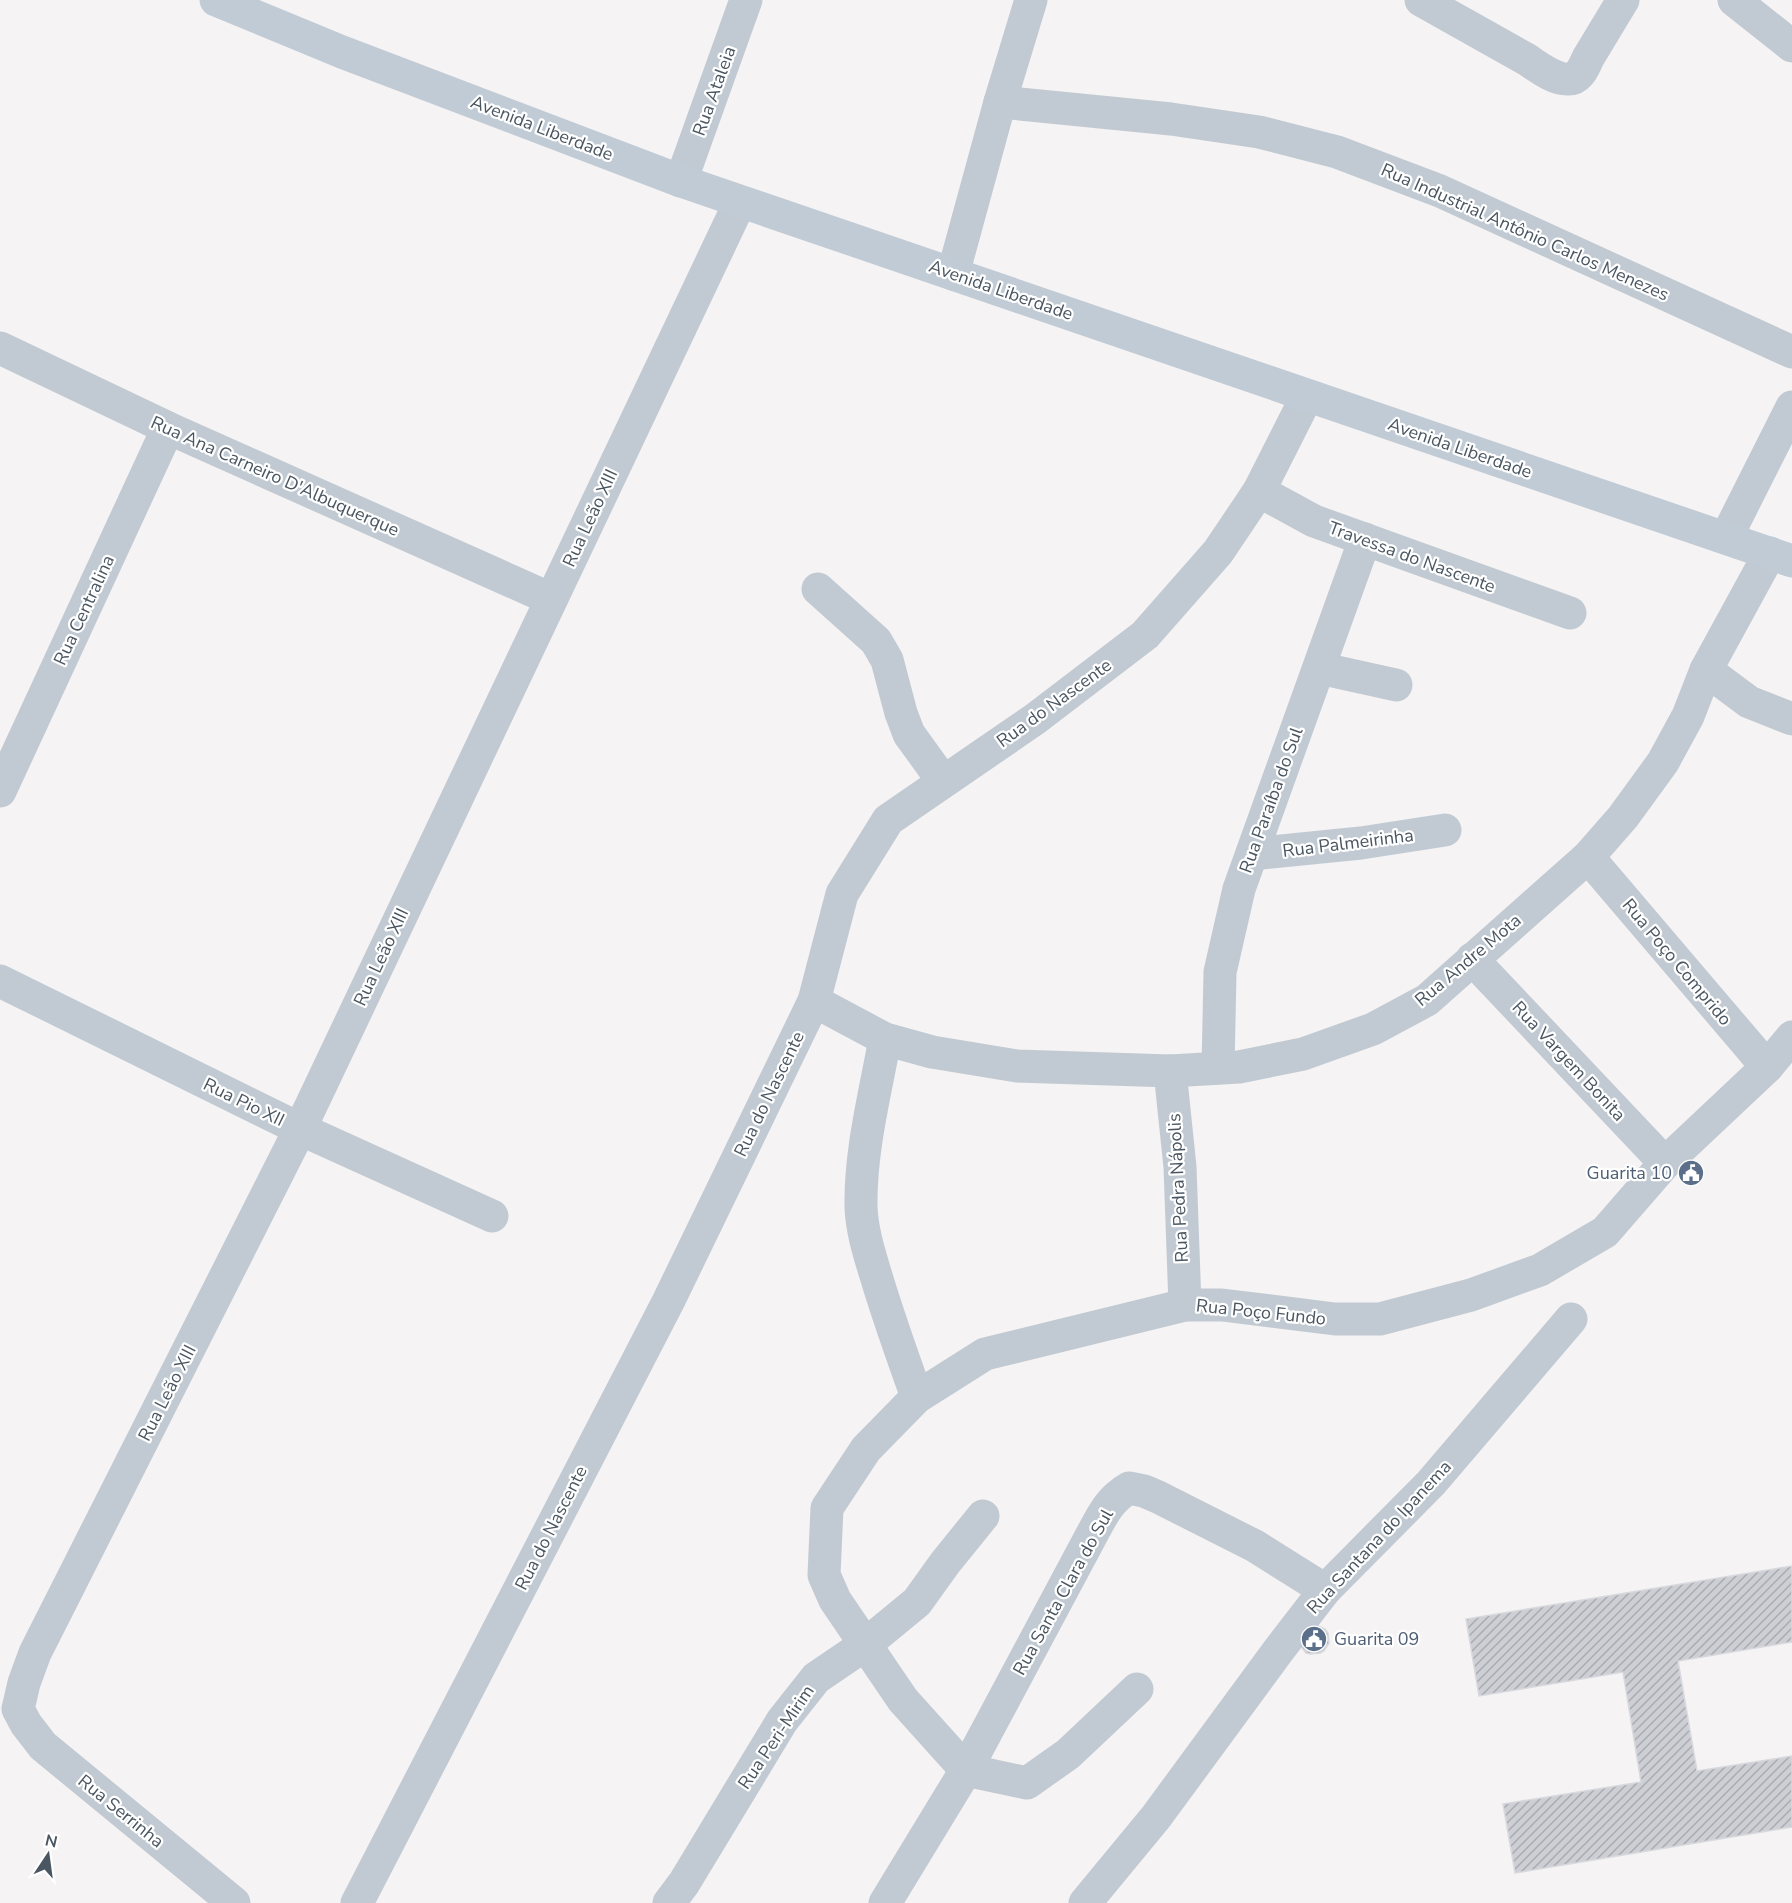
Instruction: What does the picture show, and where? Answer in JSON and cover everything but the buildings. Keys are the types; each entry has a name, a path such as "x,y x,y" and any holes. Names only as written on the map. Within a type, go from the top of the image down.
{"main road":[{"name":"Avenida Liberdade","path":"216,0 342,52 740,202 1781,557"}],"street":[{"name":"Rua Ataleia","path":"681,181 746,0"},
{"path":"953,274 1000,102 1031,0"},
{"path":"1421,0 1557,77 1568,80 1576,77 1583,68 1623,0"},
{"path":"1734,0 1792,46"},
{"name":"Rua Industrial Antônio Carlos Menezes","path":"1000,102 1194,122 1259,132 1337,152 1440,191 1792,352"},
{"name":"Rua Leão XIII","path":"18,1709 24,1683 35,1653 300,1129 740,202"},
{"name":"Rua Ana Carneiro D'Albuquerque","path":"0,348 168,428 551,599"},
{"name":"Rua do Nascente","path":"357,1903 668,1302 814,1002 842,894 888,820 1035,719 1145,635 1218,552 1259,490 1307,396"},
{"path":"1726,537 1792,407"},
{"name":"Rua Centralina","path":"0,791 168,428"},
{"name":"Travessa do Nascente","path":"1259,490 1314,521 1569,613"},
{"name":"Rua Paraíba do Sul","path":"1218,1068 1220,972 1239,889 1365,540"},
{"name":"Rua Andre Mota","path":"814,1002 885,1039 932,1052 1017,1066 1170,1071 1239,1067 1303,1053 1373,1029 1427,1000 1588,857 1623,817 1663,762 1688,716 1706,670 1781,557"},
{"path":"818,589 876,641 887,660 909,734 943,781"},
{"path":"1319,668 1396,686"},
{"path":"1706,670 1749,702 1792,719"},
{"name":"Rua Palmeirinha","path":"1252,854 1361,843 1445,830"},
{"name":"Rua Poço Comprido","path":"1588,857 1767,1067"},
{"name":"Rua Vargem Bonita","path":"1472,959 1665,1163"},
{"name":"Rua Pio XII","path":"0,981 300,1129 492,1216"},
{"path":"1665,1163 1767,1067 1792,1037"},
{"path":"885,1039 870,1116 862,1179 861,1209 872,1262 917,1397"},
{"name":"Rua Pedra Nápolis","path":"1170,1071 1180,1167 1185,1305"},
{"name":"Rua Poço Fundo","path":"966,1770 903,1700 835,1600 824,1575 827,1508 866,1449 917,1397 985,1354 1185,1305 1222,1305 1335,1319 1380,1319 1471,1295 1540,1270 1605,1232 1665,1163"},
{"name":"Rua Santana do Ipanema","path":"1085,1903 1156,1817 1325,1590 1431,1483 1571,1319"},
{"name":"Rua Santa Clara do Sul","path":"966,1770 1107,1508 1117,1495 1129,1488 1158,1497 1255,1546 1325,1590"},
{"name":"Rua Peri-Mirim","path":"669,1903 684,1883 782,1722 816,1678 866,1644 918,1602 945,1563 983,1516"},
{"path":"885,1903 966,1770 1027,1782 1068,1754 1137,1689"},
{"name":"Rua Serrinha","path":"18,1709 43,1746 234,1903"}],"place":[{"name":"Guarita 10","path":"1691,1173"},
{"name":"Guarita 09","path":"1314,1639"}]}
